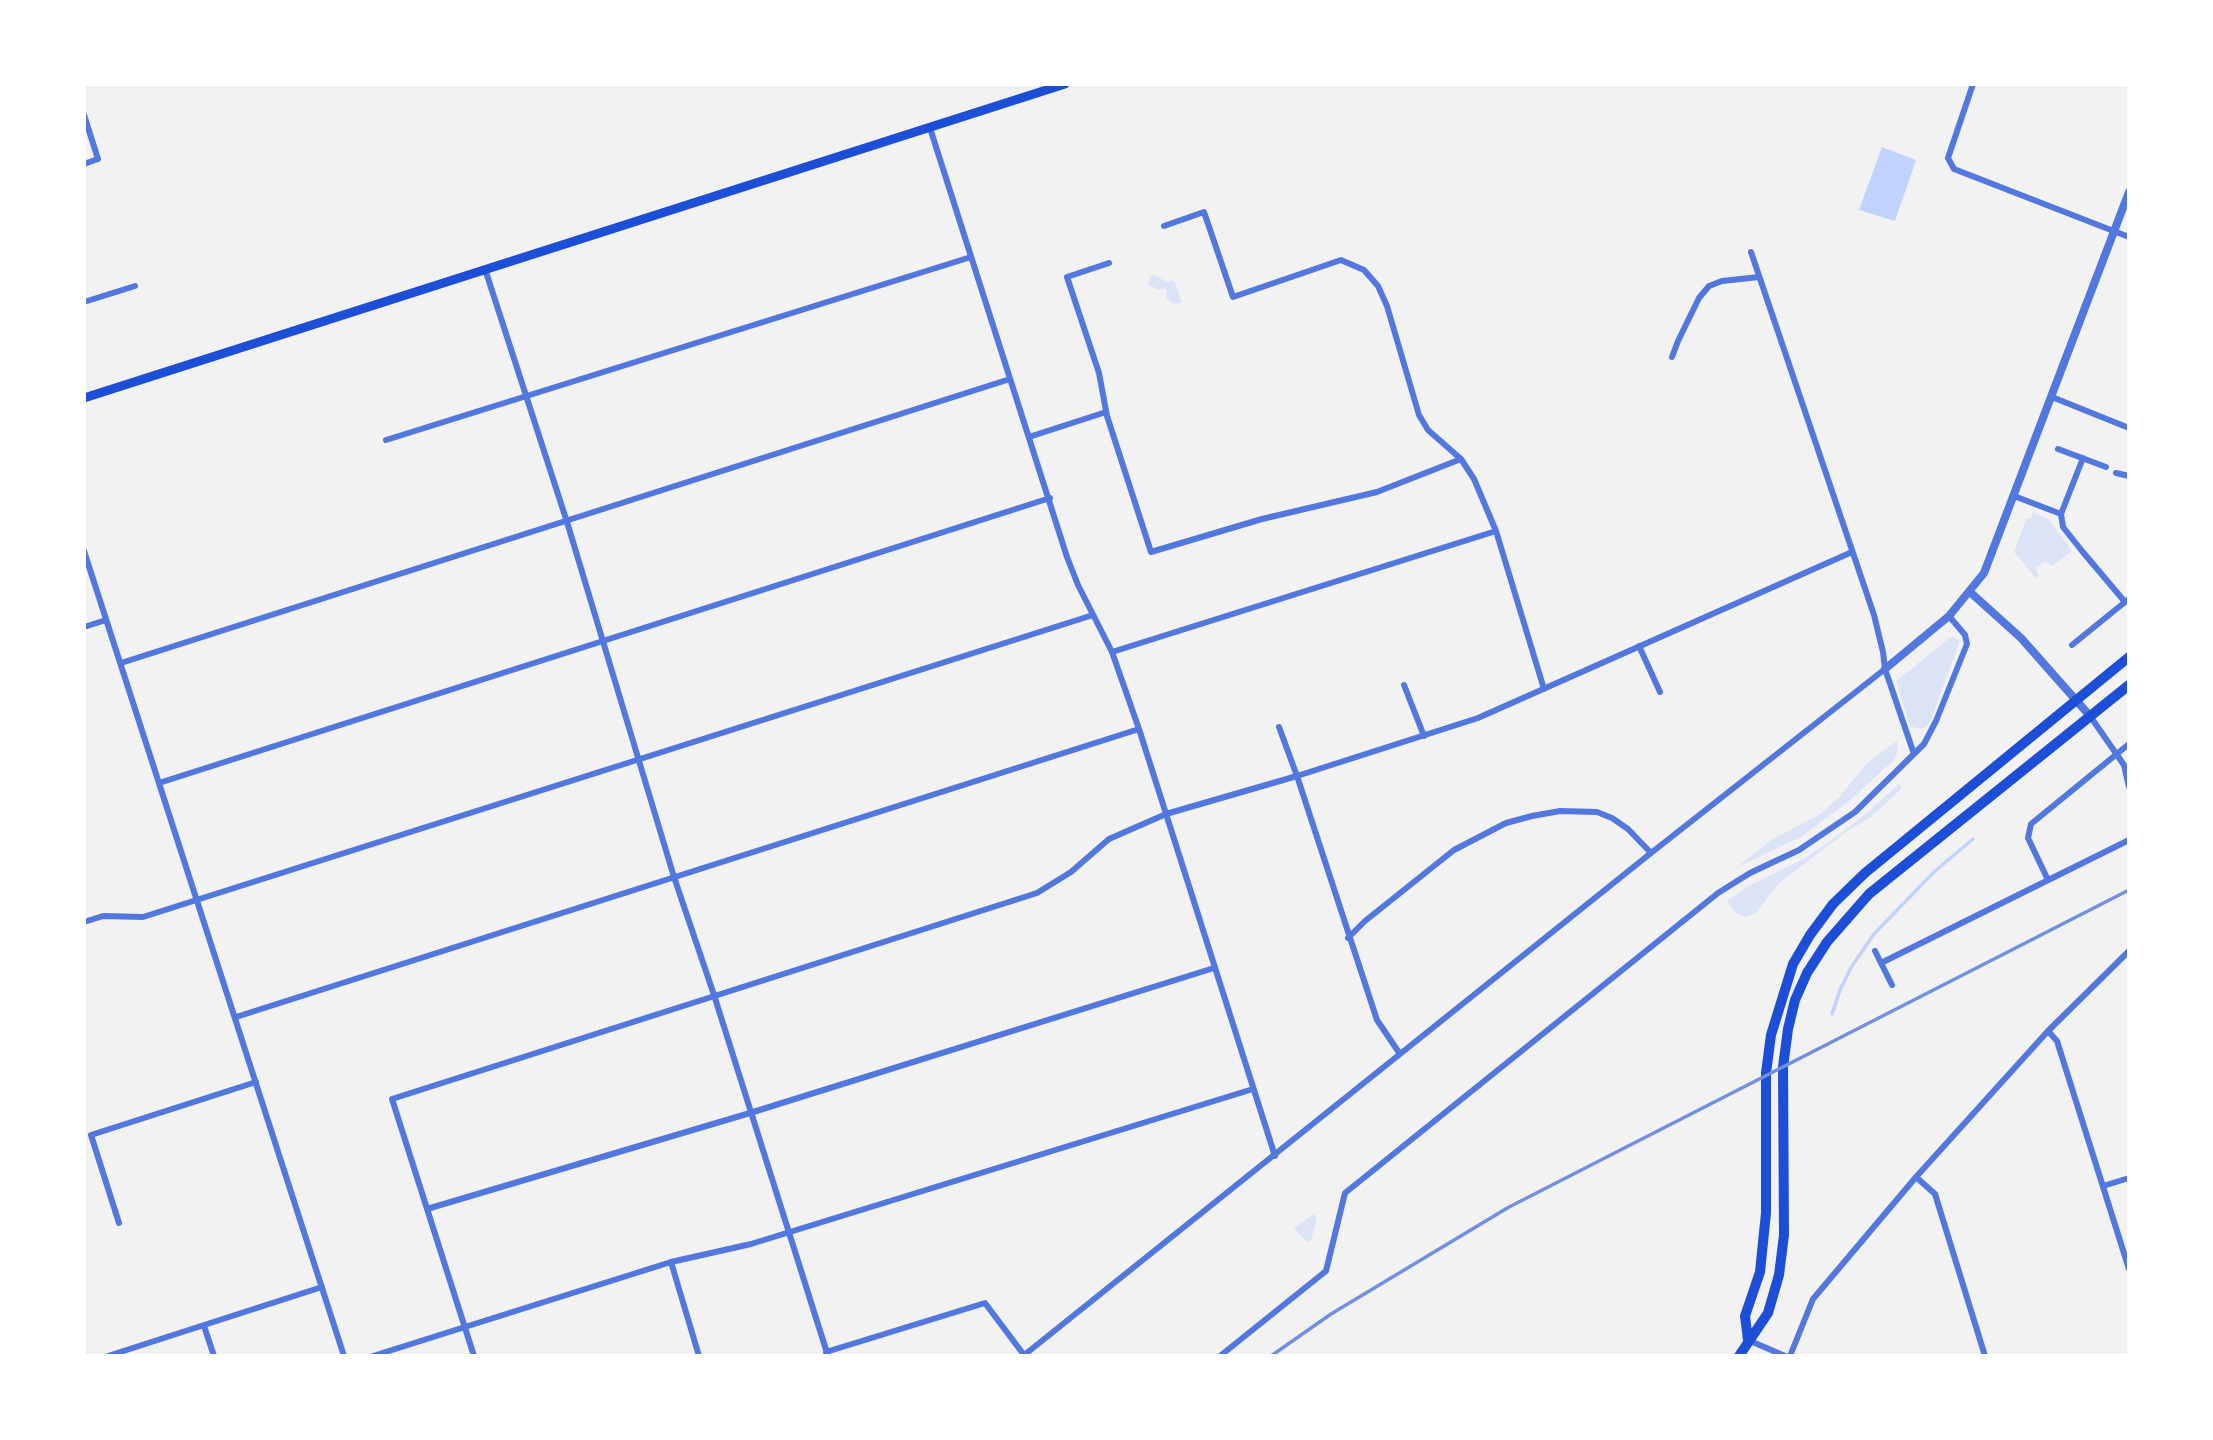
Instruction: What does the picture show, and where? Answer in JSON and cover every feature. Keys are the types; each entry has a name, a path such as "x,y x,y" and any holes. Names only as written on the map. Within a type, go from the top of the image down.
{"main road":[{"path":"84,398 1065,84"},
{"path":"1748,1340 1745,1316 1760,1272 1766,1213 1766,1073 1771,1035 1793,964 1833,904 1865,873 2129,657"},
{"path":"1739,1356 1768,1313 1779,1275 1784,1235 1783,1067 1795,1000 1807,973 1826,942 1850,914 1895,873 2129,685"}],"street":[{"path":"1973,84 1948,158 1954,169 2129,237"},
{"path":"84,115 98,159 84,164"},
{"path":"930,128 1067,557 1112,652 1139,729 1275,1156"},
{"path":"485,269 567,522 674,877 827,1354 985,1303 1023,1356 1949,616 1984,573 2129,192"},
{"path":"1164,226 1204,212 1233,297 1341,260 1364,270 1378,286 1387,306 1419,415 1428,430 1461,459 1474,479 1496,531 1544,689"},
{"path":"1751,253 1874,615 1885,669 1914,754"},
{"path":"386,440 971,257"},
{"path":"1110,263 1067,277 1099,373 1105,412 1151,552 1262,519 1377,492 1461,459"},
{"path":"1672,357 1699,298 1709,286 1723,281 1759,277"},
{"path":"84,302 135,286"},
{"path":"121,663 1010,379"},
{"path":"2052,397 2129,428"},
{"path":"1029,437 1105,412"},
{"path":"2057,449 2106,467"},
{"path":"2072,645 2127,601 2063,527 2061,514 2083,458"},
{"path":"2116,473 2129,476"},
{"path":"2014,496 2061,514"},
{"path":"159,783 1050,498"},
{"path":"1112,652 1496,531"},
{"path":"84,551 344,1356"},
{"path":"474,1356 392,1099 1037,892 1071,872 1109,839 1166,814 1297,776 1478,718 1852,552"},
{"path":"1970,592 2021,638 2077,699 2116,754 2126,771 2129,786"},
{"path":"84,922 103,916 143,917 1093,615"},
{"path":"1220,1356 1326,1271 1345,1193 1718,893 1829,831 1855,811 1914,754 1930,736 1967,644 1965,635 1949,616"},
{"path":"84,627 106,620"},
{"path":"1639,646 1660,692"},
{"path":"1404,685 1424,736"},
{"path":"1279,727 1377,1020 1400,1054"},
{"path":"236,1017 1139,729"},
{"path":"2048,880 2028,838 2031,824 2129,744"},
{"path":"1348,938 1364,921 1454,850 1506,823 1560,811 1597,812 1628,828 1651,853"},
{"path":"1881,963 2129,840"},
{"path":"1875,951 1892,985"},
{"path":"1748,1340 1788,1356 1813,1299 1916,1177 2048,1031 2129,951"},
{"path":"427,1209 750,1113 1214,968"},
{"path":"2048,1031 2057,1041 2129,1269"},
{"path":"119,1223 91,1135 256,1082"},
{"path":"373,1356 671,1262 751,1244 1253,1089"},
{"path":"1916,1177 1936,1194 1985,1356"},
{"path":"2103,1186 2129,1178"},
{"path":"671,1262 699,1356"},
{"path":"108,1356 322,1287"},
{"path":"204,1326 214,1356"}],"shaded area":[{"path":"1154,275 1167,282 1174,280 1182,303 1173,304 1166,297 1167,290 1158,290 1148,284 1150,276"},
{"path":"2033,512 2048,519 2071,549 2071,552 2052,566 2045,561 2035,568 2039,576 2036,578 2014,552 2027,518 2031,519"},
{"path":"1952,636 1960,641 1930,722 1919,729 1910,726 1896,681"},
{"path":"1897,741 1898,750 1893,761 1848,802 1801,837 1736,868 1771,840 1822,813 1868,762"},
{"path":"1899,784 1902,788 1871,817 1846,832 1778,884 1755,914 1745,917 1737,914 1727,901 1748,886 1805,858 1829,842"},
{"path":"1314,1214 1317,1219 1311,1240 1307,1242 1294,1228"}],"water":[{"path":"1882,147 1916,160 1895,221 1859,210"}],"waterway":[{"path":"1832,1014 1852,966 1874,934 1934,872 1973,839"}],"railway":[{"path":"1271,1356 1331,1314 1509,1207 2129,890"}]}
